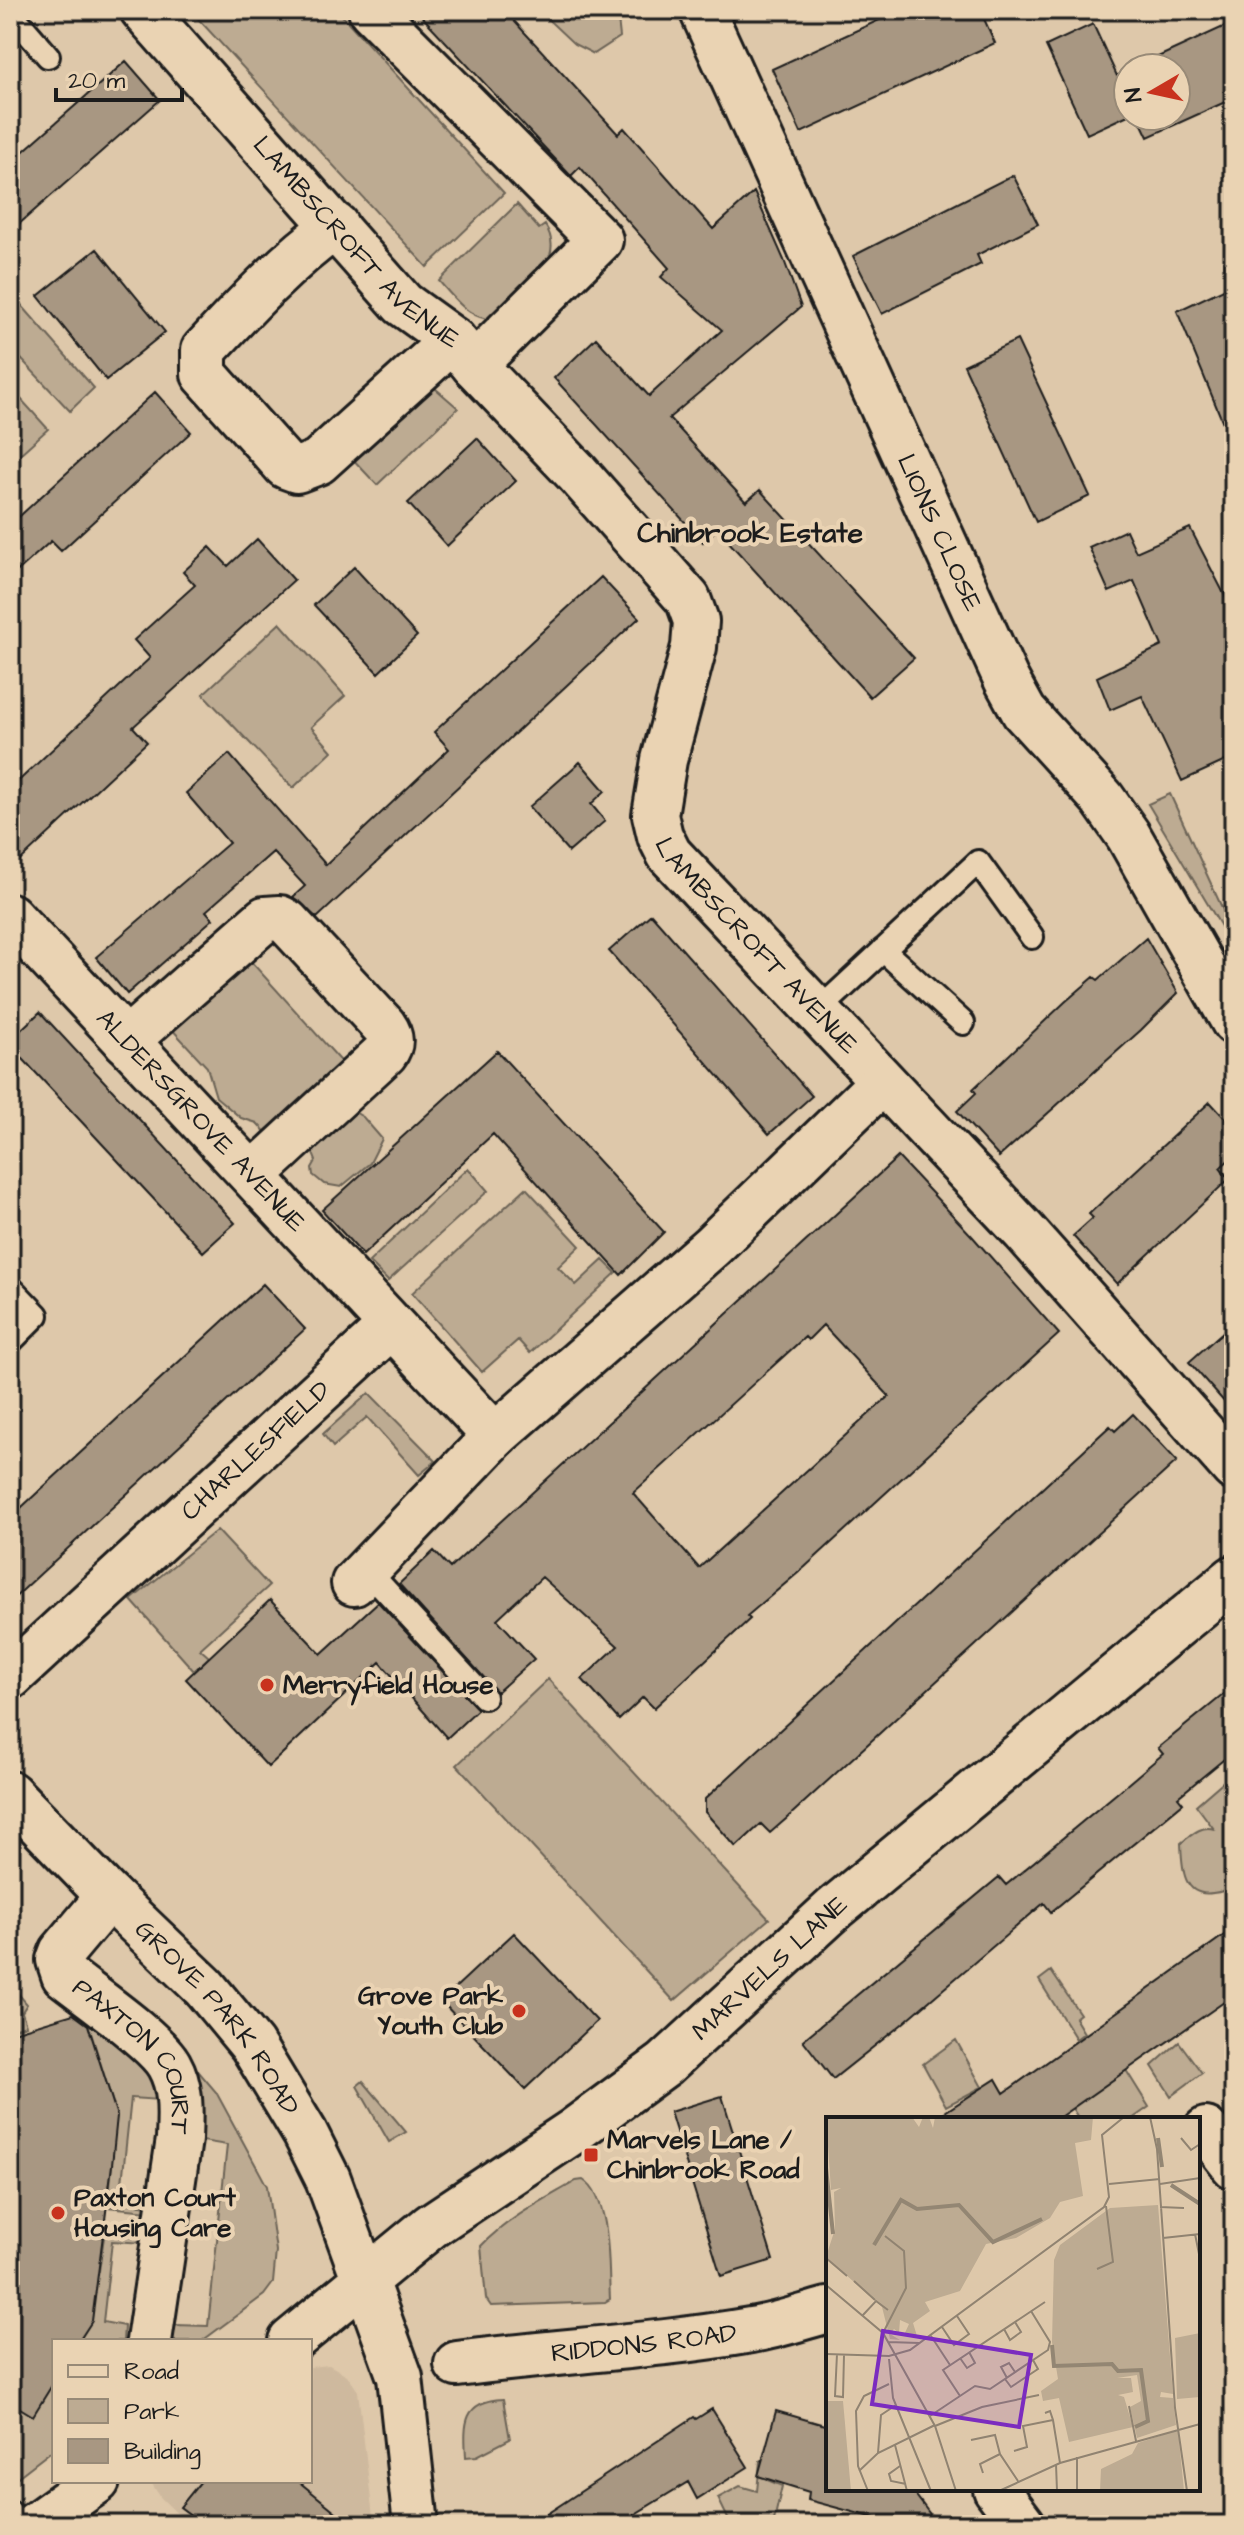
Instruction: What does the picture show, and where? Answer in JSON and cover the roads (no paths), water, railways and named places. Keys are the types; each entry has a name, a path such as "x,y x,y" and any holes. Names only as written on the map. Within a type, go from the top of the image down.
{"street":[{"name":"LAMBSCROFT AVENUE","path":"143,10 403,304 464,352 577,473 688,599 696,621 694,647 659,786 655,815 669,854 1024,1231 1234,1468"},
{"name":"LAMBSCROFT AVENUE","path":"371,10 600,240 464,352"},
{"name":"LIONS CLOSE","path":"702,10 1006,679 1024,712 1102,798 1128,835 1234,1022"},
{"path":"336,226 271,282 204,350 204,374 286,466 297,470 318,462 464,352"},
{"name":"ALDERSGROVE AVENUE","path":"10,916 391,1326"},
{"path":"126,1041 265,919 280,918 287,922 384,1026 390,1034 390,1041 385,1053 253,1175"},
{"path":"360,1577 495,1436 712,1246 882,1082"},
{"path":"391,1326 495,1436"},
{"name":"CHARLESFIELD","path":"10,1677 391,1326"},
{"name":"MARVELS LANE","path":"293,2339 431,2226 575,2130 665,2064 834,1909 1234,1578"},
{"name":"GROVE PARK ROAD","path":"10,1794 109,1896 204,1987 252,2045 305,2133 328,2179 367,2279 400,2377 416,2525"},
{"name":"PAXTON COURT","path":"109,1896 62,1952 59,1960 64,1975 155,2048 169,2064 177,2087 181,2112 179,2139 149,2339"},
{"path":"1213,2124 1234,2166"},
{"name":"RIDDONS ROAD","path":"457,2364 753,2330 826,2311"},
{"path":"35,2525 94,2483"},
{"path":"998,2491 1023,2525"}],"lane":[{"path":"10,12 48,56"},
{"path":"817,1012 978,862 1032,937"},
{"path":"883,950 963,1023"},
{"path":"10,1287 37,1315 10,1342"},
{"path":"360,1577 484,1697"},
{"path":"10,2512 21,2525"}],"place":[{"name":"Merryfield House","path":"267,1685"},
{"name":"Grove Park Youth Club","path":"519,2011"},
{"name":"Marvels Lane / Chinbrook Road","path":"591,2155"},
{"name":"Paxton Court Housing Care","path":"58,2213"}],"district":[{"name":"Chinbrook Estate","path":"750,533"}]}
